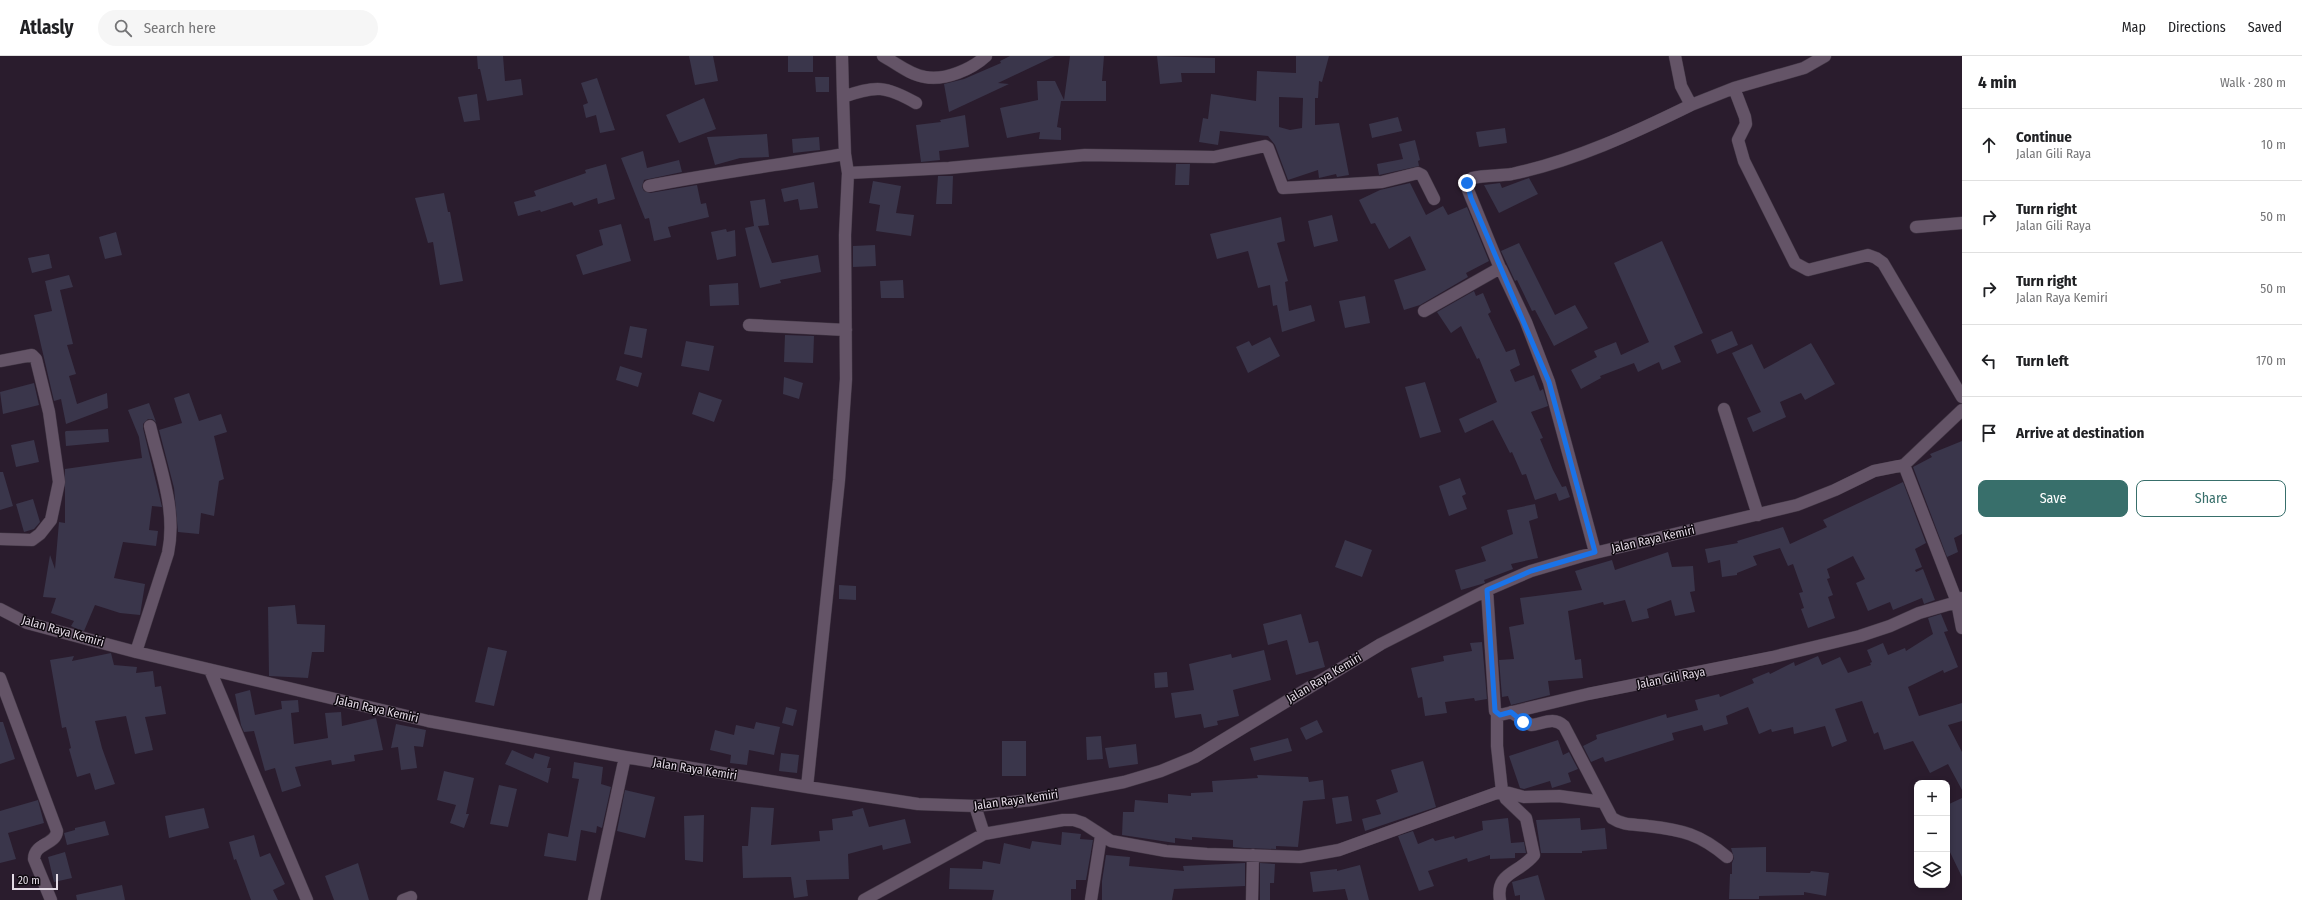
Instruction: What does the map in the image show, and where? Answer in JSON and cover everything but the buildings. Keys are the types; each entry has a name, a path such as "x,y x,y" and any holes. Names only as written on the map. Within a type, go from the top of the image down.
{"street":[{"path":"807,787 839,480 846,379 845,235 848,173 844,154 842,56"},
{"path":"883,56 925,77 943,77 962,71 986,56"},
{"path":"1675,56 1681,86 1691,105"},
{"path":"1595,552 1549,382 1526,322 1500,268 1468,190 1467,183 1472,178 1511,174 1538,167 1648,126 1691,105 1734,88 1804,68 1825,56"},
{"path":"1734,88 1745,116 1746,124 1738,140 1744,161 1795,263 1808,270 1861,256 1876,258 1882,263 1962,397"},
{"path":"843,97 862,90 894,90 916,103"},
{"path":"848,173 949,168 1085,155 1214,157 1265,146 1268,148 1283,188 1382,182 1418,173 1422,175 1434,198"},
{"path":"649,186 717,173 760,169 844,154"},
{"path":"1916,227 1962,223"},
{"path":"1424,311 1500,268"},
{"path":"749,325 846,330"},
{"path":"0,361 26,354 32,354 36,359 49,412 59,482 51,520 40,534 32,540 0,539"},
{"path":"1724,409 1758,515"},
{"path":"1962,410 1904,465 1960,600 1962,628"},
{"path":"136,652 168,553 172,536 172,517 150,426"},
{"name":"Jalan Raya Kemiri","path":"0,610 27,623 136,652 428,721 625,758 807,787 918,804 975,806 1030,800 1124,782 1161,771 1195,757 1381,644 1487,590 1531,571 1595,552 1797,505 1835,490 1874,471 1904,465"},
{"path":"1487,590 1496,714 1496,746 1502,791 1506,799 1526,818 1529,824 1534,855 1500,882 1500,900"},
{"name":"Jalan Gili Raya","path":"1496,714 1500,715 1588,694 1773,658 1860,636 1890,626 1919,613 1960,600"},
{"path":"210,670 307,900"},
{"path":"0,678 57,831 54,838 36,850 34,855 34,859 51,900"},
{"path":"1511,712 1531,725 1551,720 1559,721 1564,726 1612,818 1622,824 1648,826 1685,832 1709,842 1727,857"},
{"path":"594,900 625,758"},
{"path":"864,900 982,828 1074,820 1083,823 1101,836 1111,841 1185,853 1300,857 1339,850 1502,791 1524,797 1559,796 1603,802"},
{"path":"975,806 982,828"},
{"path":"1091,900 1101,836"},
{"path":"1252,900 1253,855"}],"route":[{"path":"1467,183 1471,198 1500,268 1526,322 1549,382 1572,461 1595,552 1531,571 1487,590 1495,711 1496,714 1500,715 1511,712 1523,722"}]}
